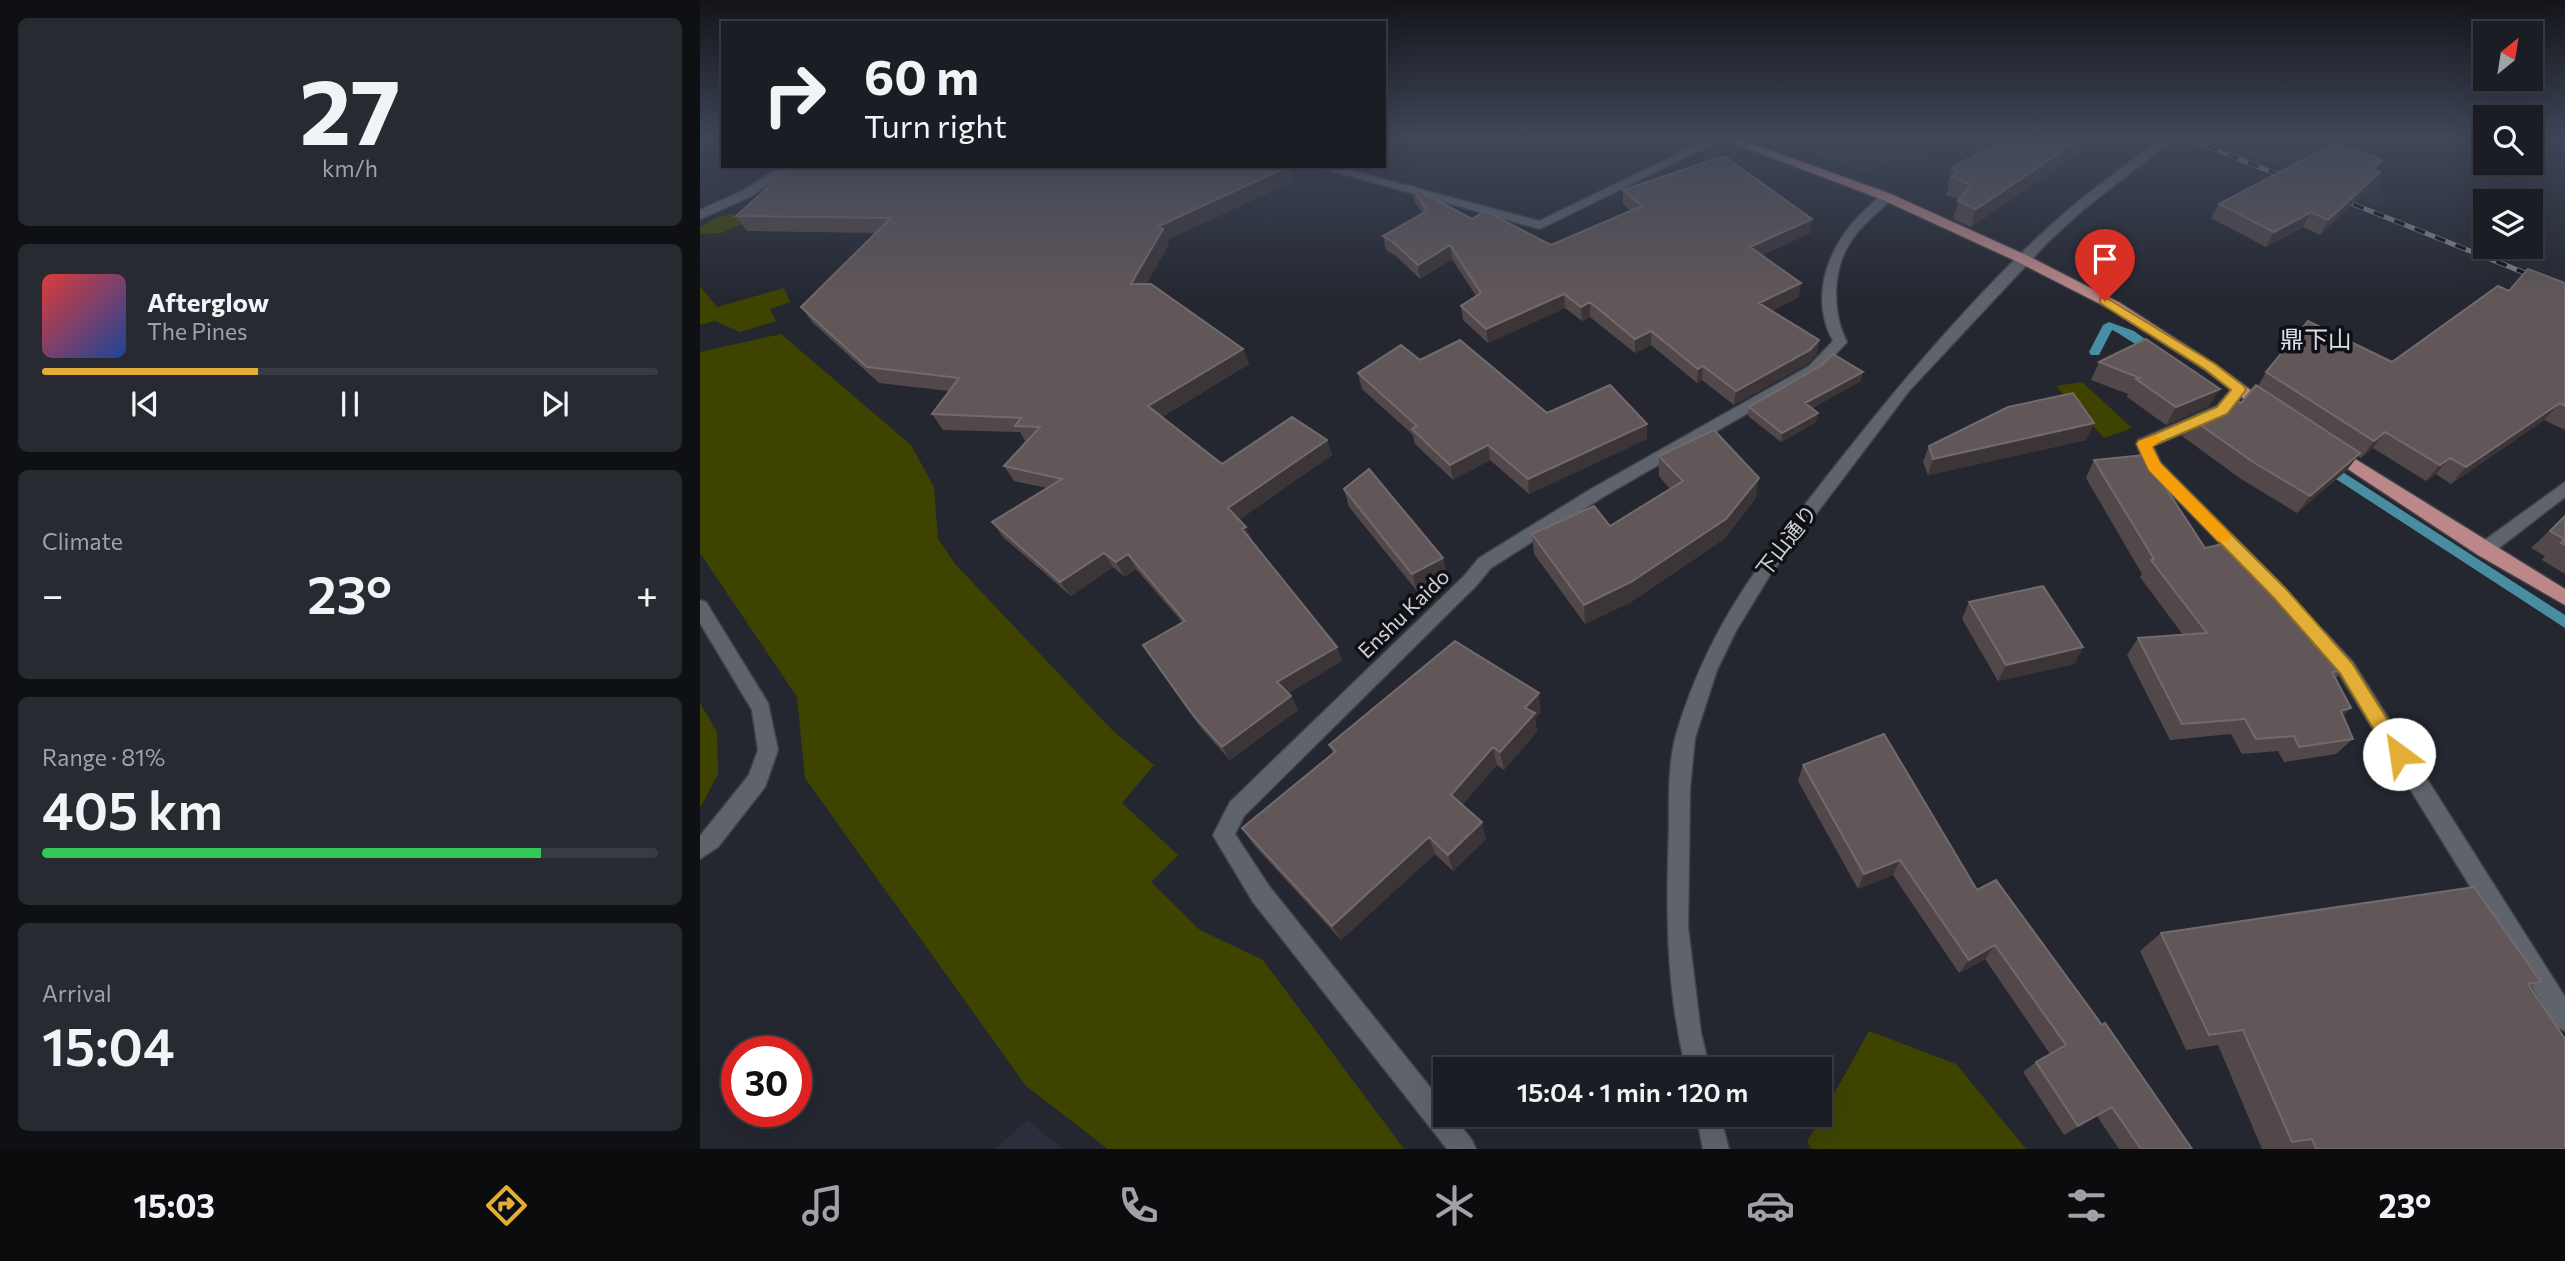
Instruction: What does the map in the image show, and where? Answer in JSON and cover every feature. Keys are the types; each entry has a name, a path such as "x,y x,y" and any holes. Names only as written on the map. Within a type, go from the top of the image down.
{"main road":[{"path":"1872,192 2023,259 2115,306 2286,420"},
{"path":"2320,443 2484,550 2565,598"}],"street":[{"path":"700,215 750,192"},
{"path":"1416,192 1540,225 1609,192"},
{"name":"下山通り","path":"1695,1057 1689,1033 1677,927 1679,814 1685,738 1707,670 1744,596 1904,388 2023,259 2099,192"},
{"name":"Enshu Kaido","path":"1464,1149 1261,894 1224,835 1237,809 1485,563 1597,493 1814,369 1840,342 1833,333 1829,302 1830,285 1841,246 1887,197"},
{"path":"2239,390 2222,410 2144,444 2154,466 2288,603"},
{"path":"2484,550 2565,488"},
{"path":"700,607 761,709 768,750 758,780 711,840 700,849"},
{"path":"2305,622 2346,668 2565,1019"},
{"path":"1711,1127 1716,1149"}],"shaded area":[{"path":"2342,192 2382,192 2384,203 2380,207"},
{"path":"1027,1120 1063,1149 995,1149"}],"green space":[{"path":"734,213 743,224 721,233 700,234 700,227 716,218"},
{"path":"700,286 717,307 784,288 790,302 770,309 776,321 740,332 715,321 700,325"},
{"path":"781,334 911,445 934,487 938,539 956,565 1112,730 1154,765 1122,803 1178,855 1151,882 1200,930 1263,960 1404,1149 1108,1149 1026,1086 805,778 797,697 700,553 700,352"},
{"path":"2082,382 2132,428 2104,438 2056,386"},
{"path":"700,703 717,732 718,774 700,808"},
{"path":"1869,1031 1956,1064 2026,1149 1811,1149 1807,1142 1815,1127 1832,1127 1832,1097"}],"building":[{"path":"763,192 1233,192 1159,226 1163,229 1131,284 1151,284 1243,349 1148,406 1222,464 1292,417 1327,440 1228,508 1246,527 1242,529 1337,647 1277,682 1291,696 1222,747 1193,715 1143,645 1185,621 1128,554 1116,562 1104,553 1060,582 992,522 1062,479 1004,466 1040,427 1015,426 1021,418 932,414 959,378 867,367 801,307 891,218 736,216"},
{"path":"1415,192 1421,192 1472,219 1485,211 1551,245 1642,206 1625,192 1774,192 1812,219 1750,247 1801,283 1759,303 1819,340 1810,350 1736,391 1703,366 1698,369 1651,331 1635,339 1590,302 1581,307 1564,294 1486,329 1461,306 1481,293 1450,245 1418,265 1383,236 1427,211"},
{"path":"1966,192 2002,192 1976,209 1958,201"},
{"path":"2243,192 2359,192 2328,220 2311,212 2274,232 2219,204"},
{"path":"2528,269 2565,283 2565,406 2560,403 2466,467 2450,458 2440,465 2385,432 2374,441 2266,372 2308,321 2392,362 2498,286 2509,291"},
{"path":"2146,339 2220,389 2176,407 2136,379 2140,378 2099,362"},
{"path":"1460,340 1547,413 1610,385 1647,424 1528,479 1488,445 1450,465 1412,429 1417,426 1358,373 1401,345 1420,360"},
{"path":"1833,354 1863,372 1805,403 1818,413 1782,433 1749,407 1822,365"},
{"path":"2256,385 2360,453 2310,496 2253,462 2192,419 2236,400 2241,403"},
{"path":"2073,393 2094,423 1933,459 1929,446 2008,407"},
{"path":"1714,430 1759,478 1726,519 1631,582 1584,605 1532,534 1594,506 1610,526 1683,481 1659,456"},
{"path":"2144,455 2205,548 2231,542 2259,574 2268,572 2315,633 2323,633 2343,671 2332,672 2351,708 2341,711 2353,739 2299,747 2294,736 2256,739 2245,719 2182,724 2138,638 2207,633 2151,560 2154,559 2094,460"},
{"path":"1369,469 1443,558 1412,574 1344,489"},
{"path":"2565,516 2565,545 2561,543 2564,539 2550,531"},
{"path":"2043,586 2083,647 2006,665 1969,602"},
{"path":"1455,641 1539,693 1525,708 1535,713 1500,752 1493,747 1451,795 1482,822 1448,855 1429,837 1332,926 1242,828 1336,751 1329,745"},
{"path":"1884,734 1977,890 1996,880 2102,1025 2105,1023 2192,1149 2141,1149 2112,1107 2078,1126 2036,1062 2066,1045 1995,945 1969,960 1900,860 1864,874 1803,765"},
{"path":"2474,887 2541,982 2528,984 2565,1039 2565,1149 2316,1149 2312,1139 2292,1142 2243,1030 2209,1035 2161,933"}],"waterway":[{"path":"2095,352 2109,325 2130,334 2157,352"},
{"path":"2324,465 2565,622"}],"railway":[{"path":"2333,196 2565,289"}],"slow traffic":[{"path":"2155,440 2144,444 2154,466 2224,537"}],"district":[{"name":"鼎下山","path":"2316,340"}],"route":[{"path":"2105,301 2210,367 2239,390 2222,410 2144,444 2154,466 2280,594 2346,668 2399,754"}]}
